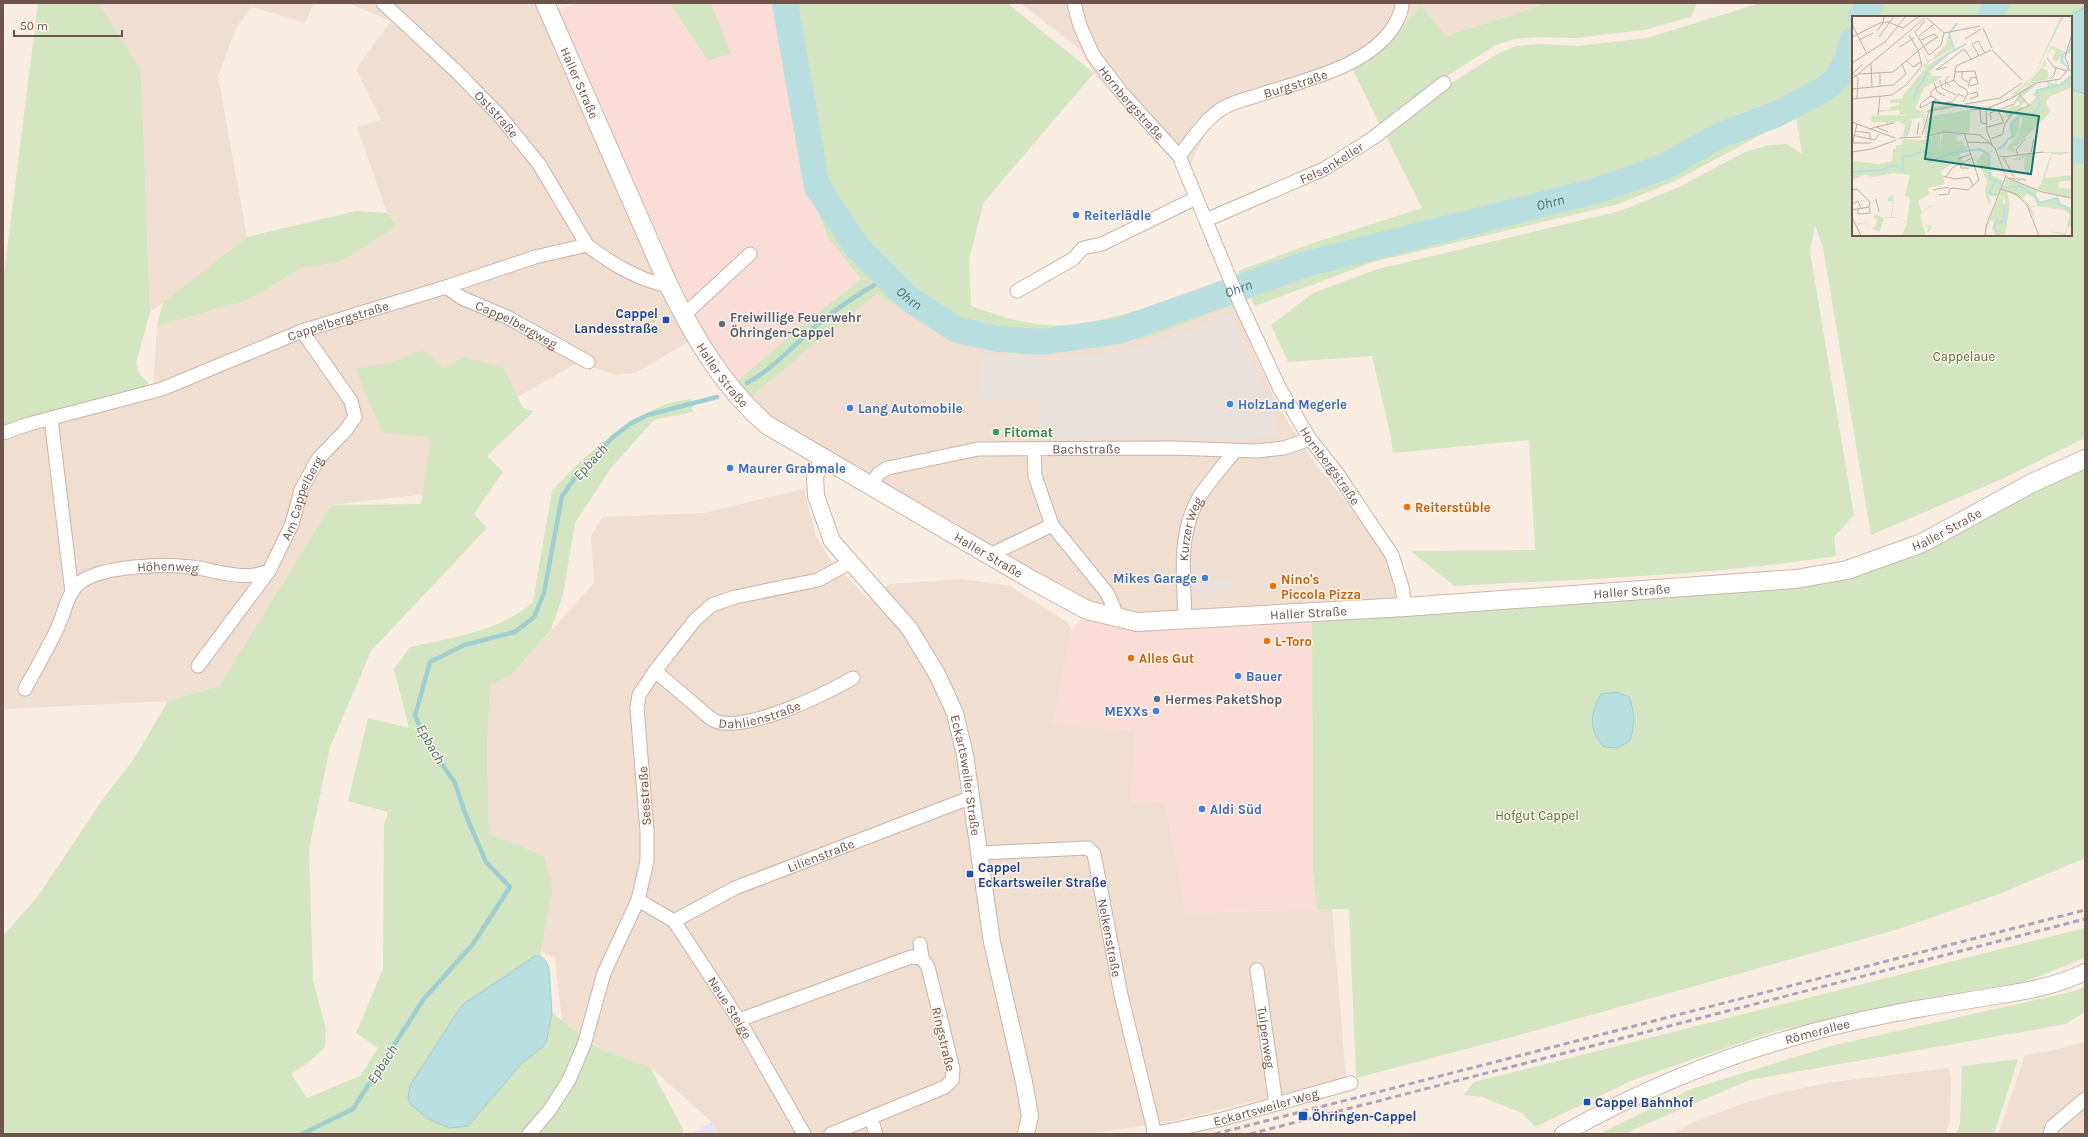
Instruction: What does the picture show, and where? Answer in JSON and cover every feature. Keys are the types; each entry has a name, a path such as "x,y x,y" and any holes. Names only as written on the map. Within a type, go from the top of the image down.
{"main road":[{"name":"Haller Straße","path":"545,3 669,286 700,343 731,389 750,410 767,425 1086,610 1137,622 1185,620 1405,607 1731,585 1796,579 1847,570 1922,543 2032,483 2085,459"}],"street":[{"name":"Oststraße","path":"383,3 456,71 500,116 539,164 587,245"},
{"name":"Hornbergstraße","path":"1074,3 1080,26 1093,55 1121,92 1179,156 1240,303 1280,389 1310,439 1337,473 1392,554 1402,587 1405,607"},
{"name":"Burgstraße","path":"1179,156 1205,123 1225,107 1339,68 1364,56 1381,43 1390,31 1405,5"},
{"name":"Felsenkeller","path":"1206,220 1324,169 1373,138 1444,83"},
{"path":"1017,292 1073,259 1083,248 1102,244 1196,198"},
{"path":"587,245 611,262 649,282 669,286"},
{"name":"Cappelbergstraße","path":"3,432 162,390 302,331 446,287 535,256 587,245"},
{"path":"684,315 750,254"},
{"name":"Cappelbergweg","path":"446,287 462,298 507,317 588,362"},
{"name":"Am Cappelberg","path":"198,666 269,571 292,524 301,490 318,459 346,430 355,417 351,402 302,331"},
{"name":"Höhenweg","path":"51,419 72,592"},
{"name":"Bachstraße","path":"871,485 879,473 898,465 978,449 1172,448 1257,451 1284,448 1310,439"},
{"path":"1034,449 1035,476 1052,525 1107,593 1114,608 1113,616"},
{"name":"Kurzer Weg","path":"1185,620 1183,556 1186,528 1195,504 1235,451"},
{"name":"Eckartsweiler Straße","path":"824,457 815,476 816,496 832,541 909,628 937,674 955,713 965,755 972,797 978,853 992,942 1030,1116 1026,1134"},
{"path":"990,555 1052,525"},
{"name":"Seestraße","path":"529,1134 549,1111 569,1080 584,1045 604,973 638,900 647,861 647,831 637,708 639,695 655,671 695,620 712,605 735,597 818,580 851,562"},
{"name":"Höhenweg","path":"25,689 59,626 72,592 82,581 98,574 139,566 189,566 257,577 269,571"},
{"name":"Dahlienstraße","path":"655,671 713,719 725,724 740,723 790,708 833,689 853,678"},
{"name":"Lilienstraße","path":"674,921 734,888 972,797"},
{"name":"Nelkenstraße","path":"978,853 1088,848 1094,854 1121,995 1154,1134"},
{"name":"Neue Steige","path":"638,900 674,921 739,1020 804,1134"},
{"name":"Ringstraße","path":"871,1118 945,1087 952,1080 953,1069 928,967 922,958 920,944"},
{"path":"739,1020 911,957 922,958"},
{"name":"Tulpenweg","path":"1257,970 1276,1104"},
{"name":"Römerallee","path":"1563,1134 1620,1103 1654,1087 1780,1040 1835,1025 2034,990 2072,979 2085,972"},
{"name":"Eckartsweiler Weg","path":"1154,1134 1223,1119 1351,1083"},
{"path":"2050,1134 2052,1127 2085,1100"},
{"path":"831,1134 871,1118 876,1134"}],"shaded area":[{"path":"98,3 314,3 305,23 252,7 237,26 218,76 247,237 150,312 141,69"},
{"path":"348,3 535,3 650,261 690,341 636,373 614,375 579,362 498,408 426,494 331,505 219,686 168,701 3,709 3,428 153,387 157,326 248,300 302,268 341,262 397,226 387,213 357,127 381,120 356,69 391,21"},
{"path":"579,3 773,3 806,180 828,238 861,279 807,321 737,381 683,301 558,9"},
{"path":"1020,3 1541,3 1538,6 1446,36 1421,5 1391,41 1353,70 1228,111 1209,126 1185,175 1094,73 1081,50"},
{"path":"877,294 951,338 1006,350 1076,349 1151,337 1233,305 1279,408 1315,464 1381,544 1396,579 1399,617 1133,632 1084,615 1016,562 960,526 779,423 750,398"},
{"name":"HolzLand Megerle","path":"1233,313 1254,367 1272,405 1280,435 1243,440 1040,439 1040,400 977,400 981,354 1056,358 1103,355 1153,344"},
{"path":"804,489 816,536 829,558 869,600 890,584 963,579 1010,586 1068,623 1071,630 1053,724 1135,731 1131,801 1165,803 1186,913 1332,909 1346,1078 1169,1122 1088,1134 719,1134 712,1122 650,1067 603,1050 562,1020 555,958 541,952 553,888 489,834 487,749 490,686 511,675 594,583 591,536 602,517 704,513"},
{"path":"1201,562 1202,581 1232,580 1233,593 1187,595 1186,563"},
{"path":"1084,615 1133,632 1312,621 1313,873 1317,909 1186,913 1165,803 1131,802 1135,731 1053,724 1071,630"},
{"path":"2085,1041 2085,1134 1998,1134 2025,1055 2059,1049"},
{"path":"1949,1068 1951,1083 1950,1118 1946,1134 1671,1134 1696,1121 1747,1102 1784,1092 1833,1082"},
{"path":"712,1122 719,1134 691,1134"}],"green space":[{"path":"38,3 98,3 141,69 150,312 136,363 140,375 153,387 3,428 3,282"},
{"path":"670,3 711,3 731,54 708,60"},
{"path":"773,3 1007,3 1094,73 984,202 969,259 971,306 1027,322 1047,325 1068,325 1113,317 1223,281 1233,305 1151,337 1076,349 1006,350 951,338 877,294 750,398 737,381 807,321 861,279 828,238 806,180"},
{"path":"1541,3 1697,3 1691,17 1644,30 1575,38 1537,37 1515,39 1496,45 1439,81 1380,125 1353,70 1391,41 1421,5 1446,36 1538,6"},
{"name":"Cappelaue","path":"1760,3 2085,3 2085,438 2004,478 1871,535 1823,248 1815,225 1810,251 1854,515 1834,537 1836,556 1789,563 1646,576 1454,586 1411,551 1535,550 1529,440 1393,453 1390,433 1372,356 1288,362 1271,325 1313,293 1378,269 1620,211 1679,187 1745,152 1769,145 1787,144 1802,154 1796,116 1675,181 1619,204 1373,262 1255,306 1238,271 1310,244 1422,208 1385,134 1448,85 1499,53 1516,46 1540,44 1578,46 1647,38"},
{"path":"356,211 387,213 397,226 341,262 302,268 248,300 157,326 163,302 247,237"},
{"path":"423,349 444,369 463,357 503,367 523,408 534,411 487,456 503,472 474,514 487,528 371,651 330,747 309,849 313,980 326,1029 325,1047 308,1063 291,1074 307,1098 360,1076 378,1048 356,1033 383,969 384,825 388,812 348,801 368,718 409,728 394,669 410,647 490,627 520,612 533,602 552,490 583,459 631,420 668,403 691,399 693,412 654,420 611,468 575,523 563,595 551,630 511,675 490,686 487,749 489,834 544,856 553,888 540,956 535,956 462,1005 411,1105 427,1118 449,1128 503,1085 522,1063 544,1046 552,1013 584,1037 566,1078 525,1134 3,1134 3,936 38,896 105,796 134,759 168,701 219,686 331,505 421,504 431,438 382,432 355,368 392,363"},
{"name":"Hofgut Cappel","path":"2085,469 2085,858 1999,894 1899,929 1512,1037 1356,1078 1349,909 1317,909 1313,873 1312,621 1399,617 1731,593 1844,579 1905,560 2072,474"},
{"path":"2085,928 2085,958 2024,982 1924,998 1772,1032 1633,1080 1535,1127 1522,1113 1482,1097 1464,1095 1474,1082"},
{"path":"2085,986 2085,1012 2066,1024 1750,1080 1632,1130 1627,1134 1599,1134 1691,1089 1831,1046 2079,990"},
{"path":"590,1042 603,1050 650,1067 684,1131 680,1134 532,1134"},
{"path":"2018,1059 1994,1134 1956,1134 1960,1124 1962,1066"}],"water":[{"path":"2085,7 2085,94 2072,89 2073,14"},
{"path":"1617,692 1629,697 1634,719 1632,735 1630,741 1617,748 1604,747 1595,734 1592,721 1593,715 1597,701 1601,694"},
{"path":"535,956 540,956 546,961 549,969 552,1013 547,1039 544,1046 522,1063 468,1126 449,1128 427,1118 411,1105 408,1099 410,1085 462,1005"}],"waterway":[{"name":"Ohrn","path":"785,3 817,187 857,247 908,298 957,330 999,339 1042,342 1119,331 1306,264 1599,190 1663,167 1721,135 1775,115 1825,89 1838,77 1847,60 1852,43"},
{"name":"Ohrn","path":"1862,16 1871,3"},
{"name":"Ohrn","path":"1990,16 1997,3"},
{"name":"Ohrn","path":"2072,150 2085,151"},
{"name":"Epbach","path":"747,383 775,363 817,325 834,312 859,294 886,278"},
{"name":"Epbach","path":"302,1134 353,1109 423,1000 473,944 510,887 486,862 465,813 455,783 430,747 415,716 430,662 464,645 515,632 534,617 544,593 562,496 580,471 613,437 630,424 648,415 717,397"}],"railway":[{"path":"1215,1134 2085,910"},
{"path":"1250,1134 2085,919"}],"place":[{"name":"Reiterlädle","path":"1076,215"},
{"name":"Cappel Landesstraße","path":"666,320"},
{"name":"Freiwillige Feuerwehr Öhringen-Cappel","path":"722,324"},
{"name":"HolzLand Megerle","path":"1230,404"},
{"name":"Lang Automobile","path":"850,408"},
{"name":"Fitomat","path":"996,432"},
{"name":"Maurer Grabmale","path":"730,468"},
{"name":"Reiterstüble","path":"1407,507"},
{"name":"Mikes Garage","path":"1205,578"},
{"name":"Nino's Piccola Pizza","path":"1273,586"},
{"name":"L-Toro","path":"1267,641"},
{"name":"Alles Gut","path":"1131,658"},
{"name":"Bauer","path":"1238,676"},
{"name":"Hermes PaketShop","path":"1157,699"},
{"name":"MEXXs","path":"1156,711"},
{"name":"Aldi Süd","path":"1202,809"},
{"name":"Cappel Eckartsweiler Straße","path":"970,874"},
{"name":"Cappel Bahnhof","path":"1587,1102"},
{"name":"Öhringen-Cappel","path":"1303,1116"}]}
